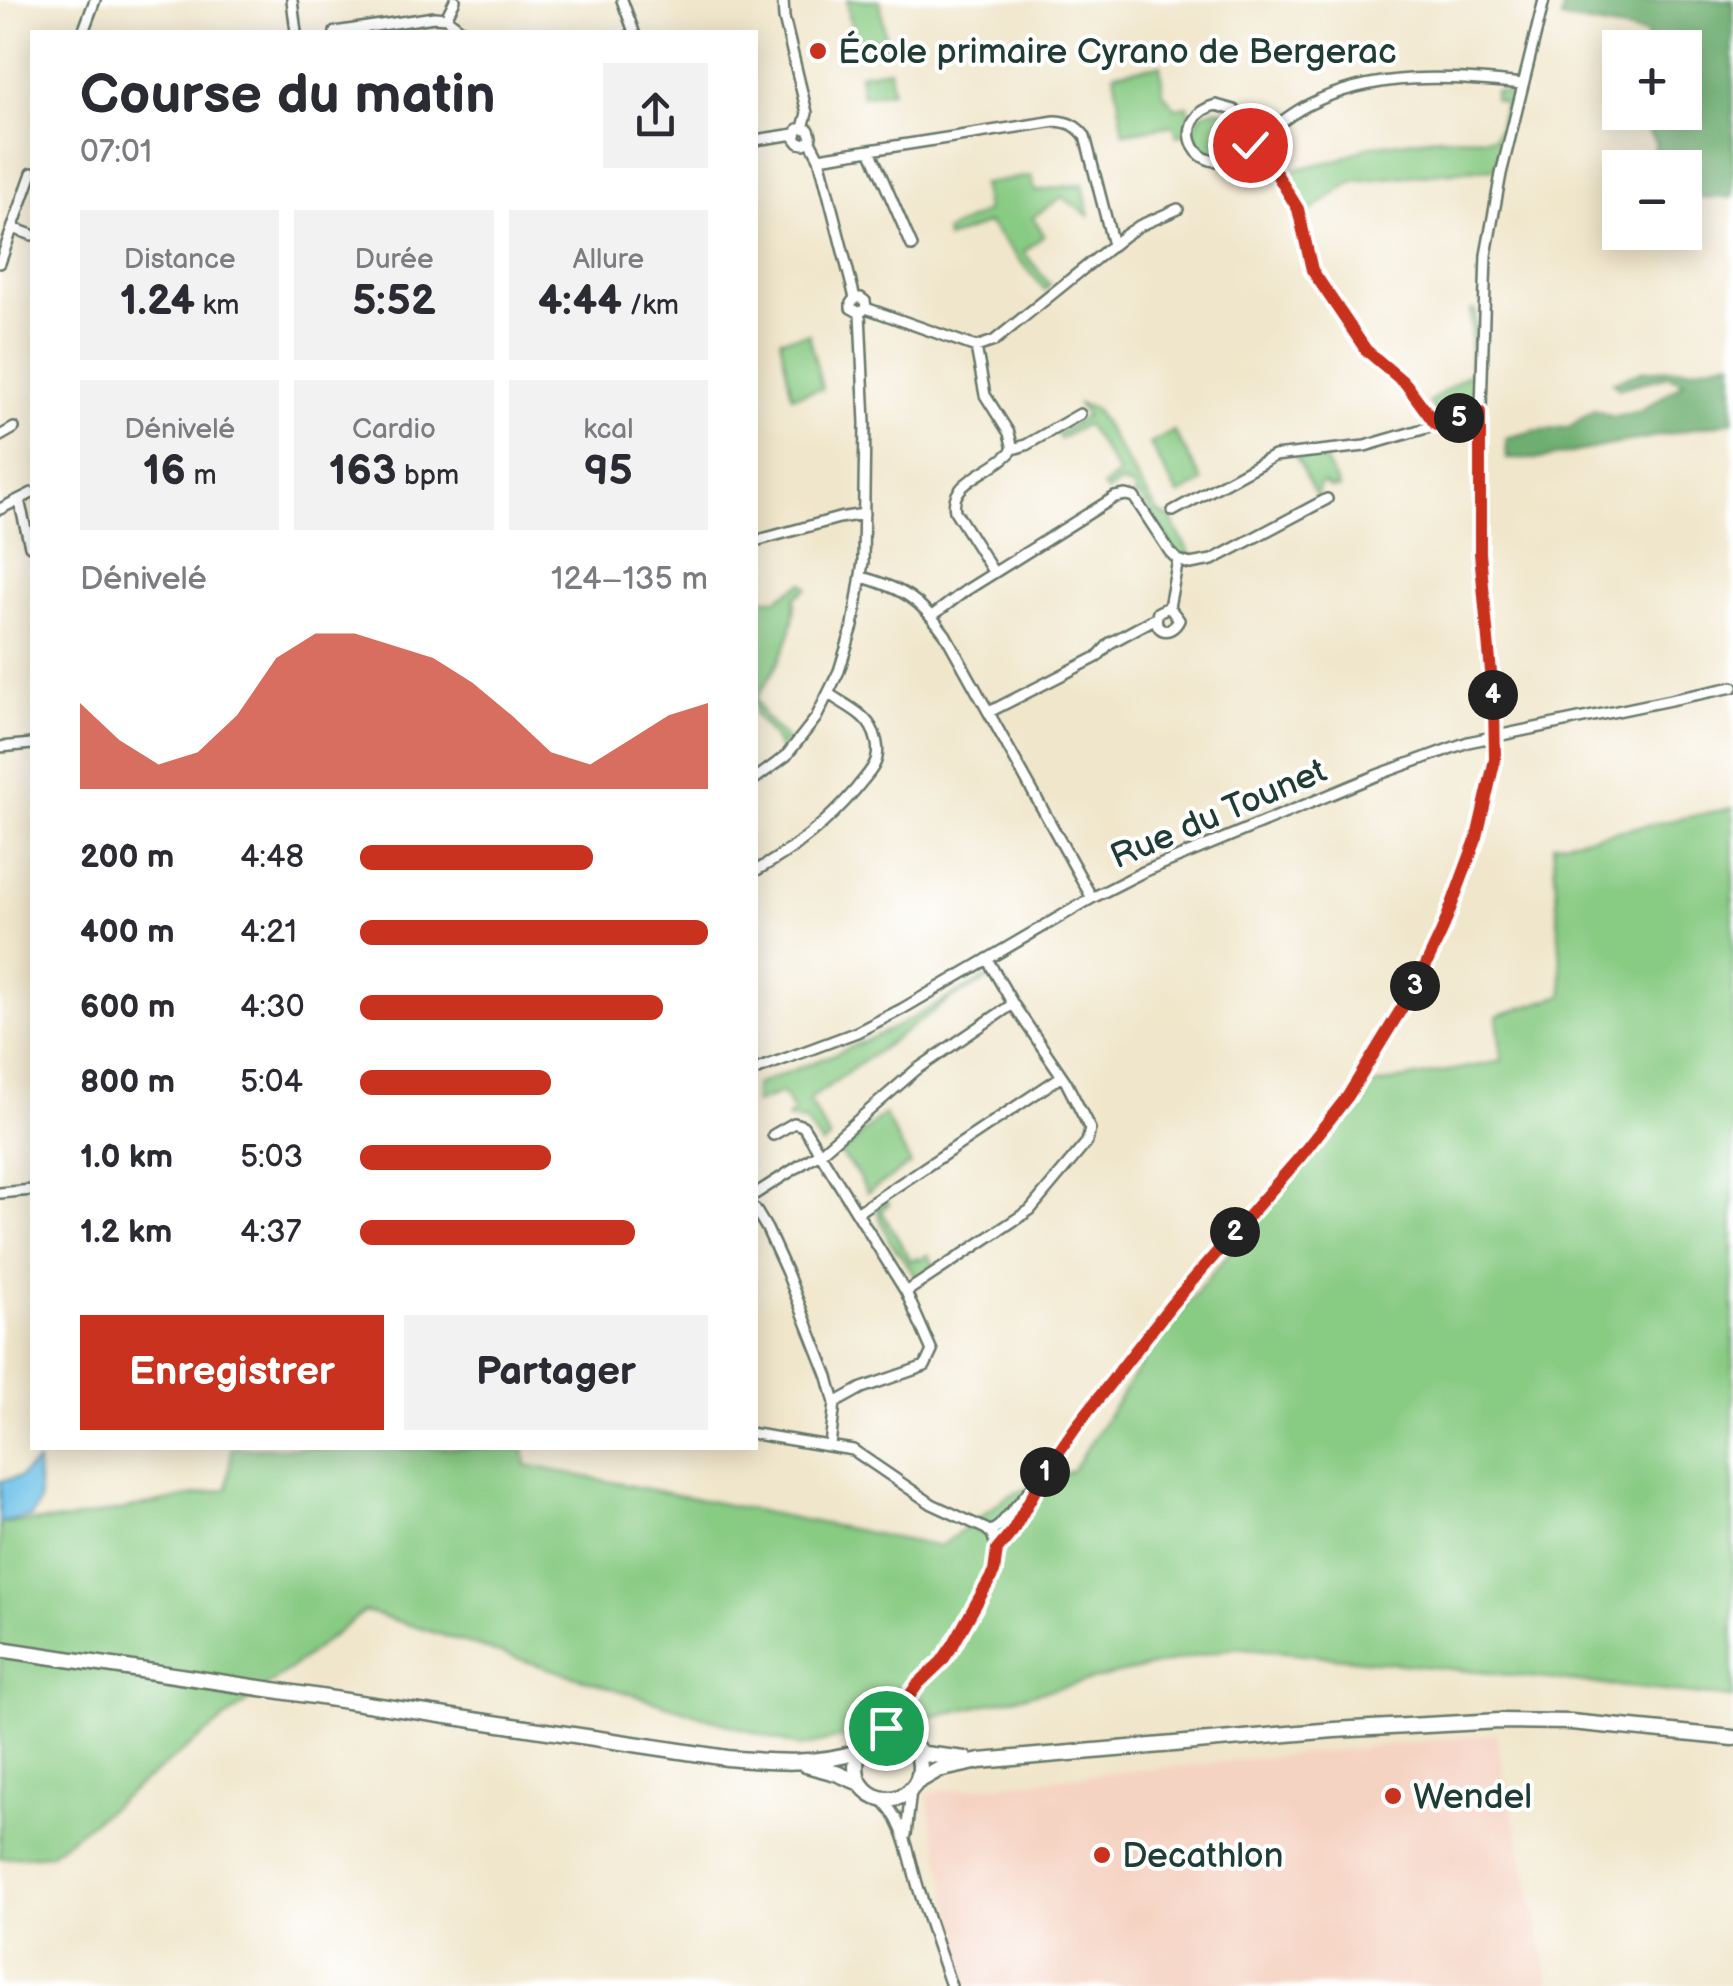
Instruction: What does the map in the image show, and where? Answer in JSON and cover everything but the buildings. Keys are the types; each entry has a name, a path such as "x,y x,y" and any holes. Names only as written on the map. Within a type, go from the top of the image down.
{"main road":[{"path":"0,1649 727,1758 795,1762 860,1751"},
{"path":"795,1762 836,1773 860,1783 872,1795 891,1800 938,1770 980,1761 1334,1730 1500,1721 1571,1722 1733,1738"},
{"path":"860,1783 856,1772 860,1751 864,1744 888,1734 900,1736 924,1754 980,1761"},
{"path":"912,1746 921,1765 914,1786"}],"street":[{"path":"84,30 95,0"},
{"path":"292,0 296,30"},
{"path":"446,18 455,0"},
{"path":"633,30 623,3 638,0"},
{"path":"783,0 808,113 799,131"},
{"path":"990,1532 1047,1469 1171,1305 1348,1096 1419,980 1477,837 1495,759 1480,553 1486,255 1501,174 1544,0"},
{"path":"381,30 434,17 446,18 461,30"},
{"path":"1436,425 1406,384 1366,350 1312,270 1298,209 1256,140 1241,117 1226,106 1207,108 1190,128 1194,148 1209,160 1228,159 1256,140 1306,106 1329,96 1382,83 1433,77 1523,84"},
{"path":"819,158 1068,122 1085,136 1112,245"},
{"path":"758,139 809,130 855,298 851,308 856,313 863,311 976,347 994,341 1139,226 1178,209"},
{"path":"870,150 912,246"},
{"path":"0,263 30,179"},
{"path":"14,228 30,234"},
{"path":"758,777 786,756 816,718 839,671 853,626 862,577 864,514 863,311"},
{"path":"976,347 985,395 1009,432 1013,449"},
{"path":"1173,511 1274,456 1365,446 1480,412"},
{"path":"994,573 955,511 952,501 956,491 1002,461 1013,449 1080,414"},
{"path":"0,436 14,428"},
{"path":"0,509 30,494"},
{"path":"932,616 1104,502 1126,494 1140,502 1178,560 1190,564 1212,560 1327,499"},
{"path":"20,500 30,546"},
{"path":"758,541 864,514"},
{"path":"1170,606 1178,560"},
{"path":"862,577 894,587 914,600 945,634 1092,898"},
{"path":"1170,606 1179,620 1173,629 1161,630 1156,624 1158,612 1170,606"},
{"path":"989,712 1097,657 1110,644 1156,618"},
{"name":"Rue du Tounet","path":"758,1069 857,1032 1092,898 1173,859 1368,778 1462,744 1733,686"},
{"path":"758,870 812,834 859,785 878,756 870,726 829,694"},
{"path":"0,746 30,744"},
{"path":"906,1292 1030,1210 1087,1142 1090,1129 1062,1076 987,959"},
{"path":"758,1192 821,1152 916,1070 1014,1004"},
{"path":"858,1212 1062,1076"},
{"path":"773,1135 799,1122 906,1292 929,1340 930,1358 924,1366 862,1388 836,1403"},
{"path":"0,1193 30,1190"},
{"path":"758,1216 810,1328 836,1403 830,1444"},
{"path":"758,1434 853,1450 932,1504 990,1532 996,1542 994,1572 953,1645 878,1736"},
{"path":"997,1550 1012,1532 1047,1469"},
{"path":"903,1706 904,1731 912,1746"},
{"path":"906,1838 914,1786"},
{"path":"880,1798 906,1838 918,1888 951,1986"}],"shaded area":[{"path":"1496,1734 1551,1986 967,1986 926,1792"}],"green space":[{"path":"847,0 880,0 887,49 855,53"},
{"path":"1565,0 1733,0 1733,197 1702,198 1702,150 1654,150 1656,142 1647,130 1702,130 1702,30 1624,30 1561,19"},
{"path":"1160,65 1163,92 1175,108 1188,106 1190,117 1184,133 1177,136 1174,125 1124,133 1114,73"},
{"path":"889,69 892,91 862,96 859,74"},
{"path":"1495,91 1506,93 1512,102 1496,168 1353,181 1308,213 1282,172 1338,160 1367,147 1438,137 1494,138 1504,103 1494,99"},
{"path":"1217,109 1236,121 1248,140 1231,151 1207,154 1196,142 1193,130 1202,114"},
{"path":"1031,176 1035,191 1083,184 1089,216 1062,197 1033,217 1044,235 1024,252 1050,285 1045,290 988,223 947,239 945,232 986,211 982,184"},
{"path":"1471,310 1476,310 1474,404 1440,416 1429,402 1471,372"},
{"path":"809,334 822,389 792,396 780,339"},
{"path":"1733,360 1733,421 1540,459 1507,459 1506,438 1569,427 1594,410 1613,417 1641,411 1684,382 1668,376 1619,388 1613,382 1642,371 1693,368"},
{"path":"1078,404 1094,408 1158,512 1170,518 1194,561 1176,552 1142,499 1134,495 1135,488 1120,483 1107,492 1103,487 1119,474 1086,424 1060,439 1057,434 1086,416"},
{"path":"1174,431 1203,482 1178,495 1150,444"},
{"path":"1323,456 1339,488 1323,483 1317,498 1296,457"},
{"path":"803,583 807,588 795,597 784,650 758,695 758,599 776,599"},
{"path":"758,702 764,716 787,740 779,749 758,719"},
{"path":"1733,808 1733,1698 1235,1647 801,1747 365,1611 50,1854 0,1858 0,1523 69,1520 227,1489 232,1450 524,1450 526,1465 940,1547 1008,1496 1072,1471 1152,1348 1363,1087 1502,1061 1497,1016 1563,995 1553,844"},
{"path":"990,975 993,978 952,998 809,1100 830,1139 822,1145 805,1122 787,1118 794,1112 782,1093 758,1102 758,1084 898,1026"},
{"path":"884,1114 911,1164 867,1193 840,1154"},
{"path":"887,1200 889,1204 881,1210 911,1261 928,1255 936,1268 919,1280 889,1240 875,1205"}],"water":[{"path":"37,1462 39,1502 31,1517 0,1523 0,1481 20,1477"}],"place":[{"name":"École primaire Cyrano de Bergerac","path":"818,51"},
{"name":"Wendel","path":"1393,1796"},
{"name":"Decathlon","path":"1102,1855"}],"route":[{"path":"886,1728 953,1645 994,1572 997,1550 1076,1427 1171,1305 1348,1096 1419,980 1442,931 1477,837 1490,789 1495,759 1494,705 1480,553 1480,412 1436,425 1406,384 1366,350 1312,270 1298,209 1256,140 1250,145"}]}
